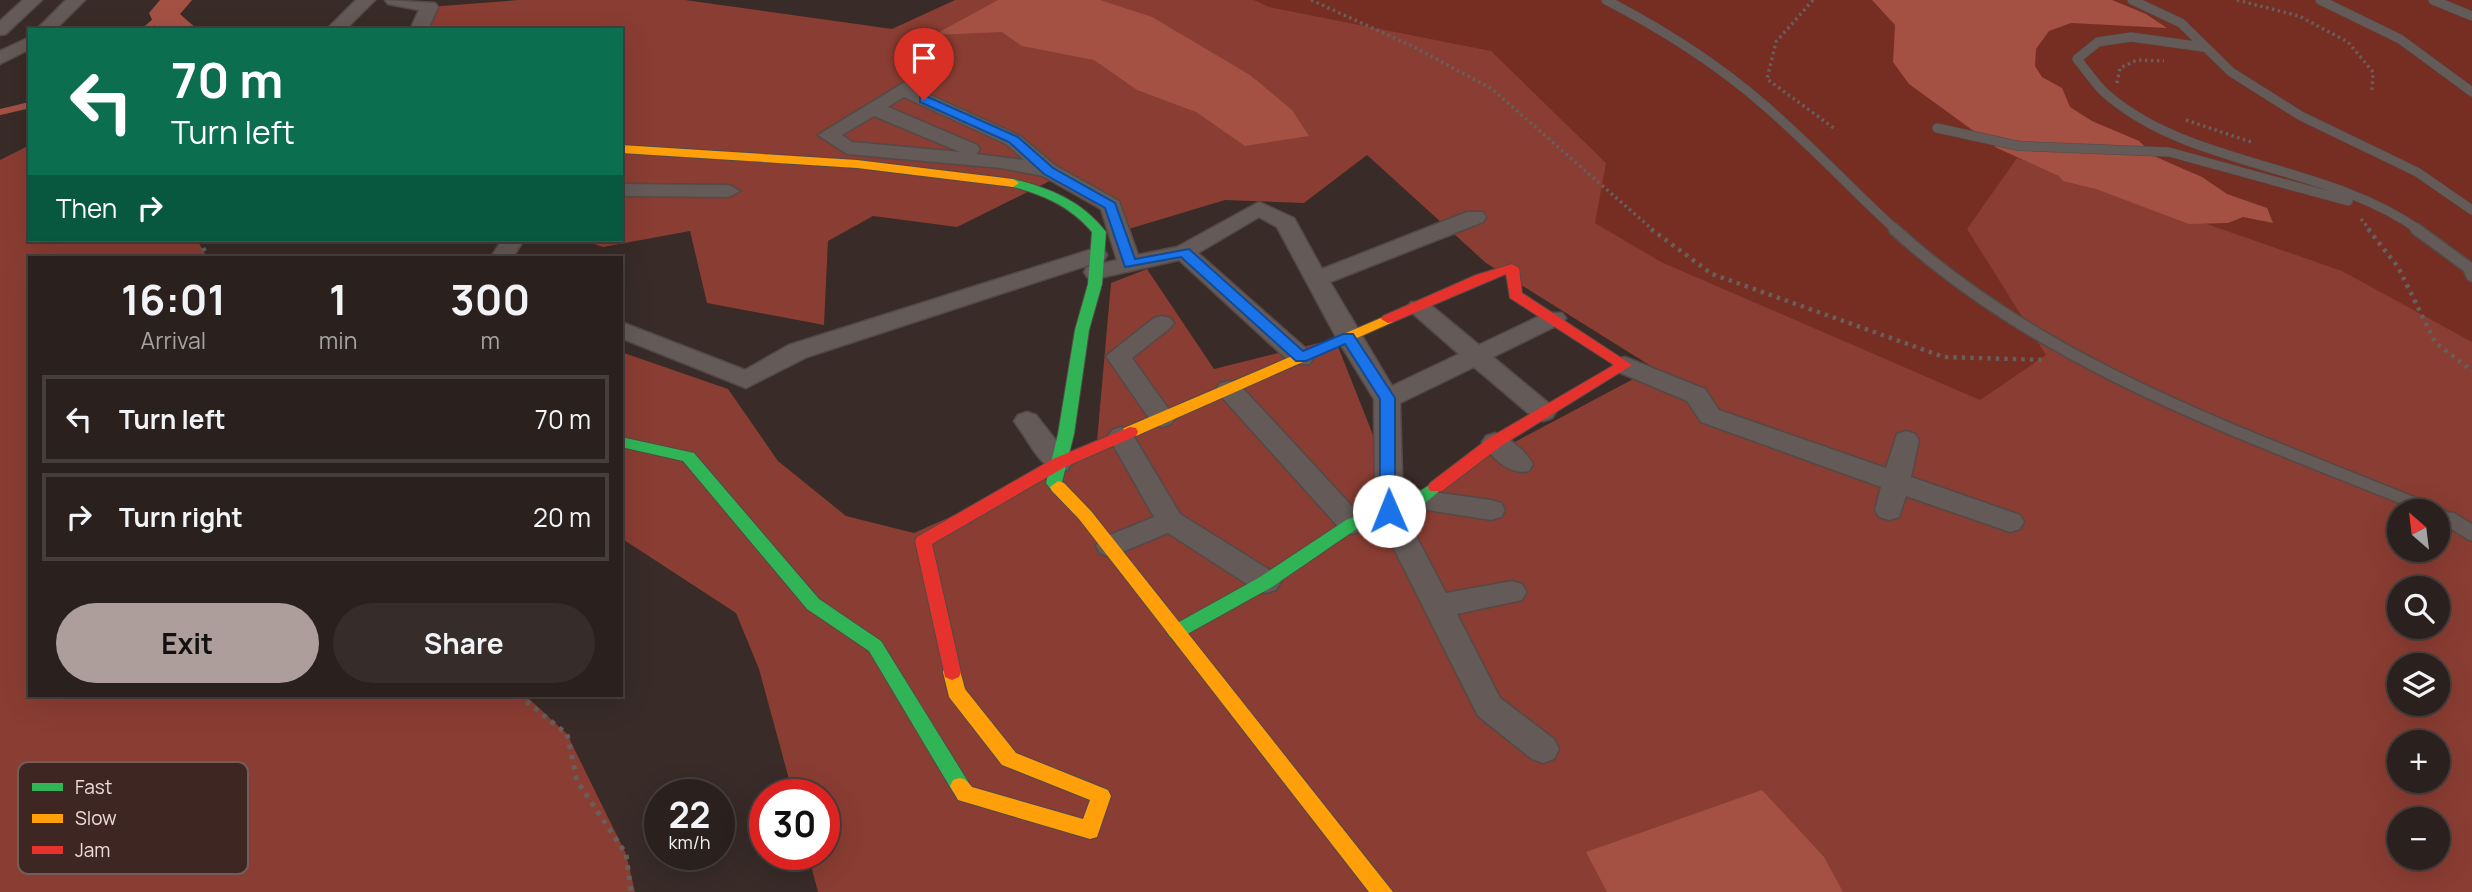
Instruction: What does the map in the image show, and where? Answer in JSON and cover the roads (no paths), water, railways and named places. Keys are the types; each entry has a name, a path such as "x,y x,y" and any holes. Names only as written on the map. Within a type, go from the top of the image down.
{"street":[{"path":"0,30 33,0"},
{"path":"47,28 76,0"},
{"path":"337,28 366,0"},
{"path":"394,0 429,7 420,28"},
{"path":"0,37 28,41"},
{"path":"0,58 28,42"},
{"path":"1049,171 1001,162 847,148 828,135 911,85 1013,140 1049,171 1111,206 1130,264"},
{"path":"873,108 1001,162"},
{"path":"897,151 929,133"},
{"path":"623,149 865,163 1025,186 1056,195 1084,212 1099,232 1055,483 1110,546 1382,892"},
{"path":"623,190 729,191"},
{"path":"623,330 747,380 798,351 1095,264 1130,264 1184,252 1259,208 1286,223 1348,337 1387,398 1389,511 1440,606 1489,707 1543,749"},
{"path":"1317,279 1475,216"},
{"path":"1184,252 1301,358"},
{"path":"623,442 688,457 813,604 875,646 965,794 1090,831 1101,796 1009,760 956,692 923,541 1059,463 1512,268 1515,295 1625,365 1696,395 1710,416 2010,522"},
{"path":"1419,307 1542,412"},
{"path":"1387,398 1554,318"},
{"path":"1161,418 1118,356 1162,323"},
{"path":"1176,632 1266,582 1352,524 1418,499 1495,442 1625,365"},
{"path":"1230,389 1352,524"},
{"path":"1027,421 1059,463"},
{"path":"1121,436 1170,521 1266,582"},
{"path":"1889,510 1898,483 1906,440"},
{"path":"1495,442 1520,464"},
{"path":"1418,499 1491,510"},
{"path":"1110,546 1170,521"},
{"path":"1440,606 1512,592"}],"lane":[{"path":"1606,0 1696,53 1742,86 1924,254 1996,307 2085,361 2153,396 2404,499"},
{"path":"2132,0 2181,23 2231,72 2301,116 2417,172 2472,210"},
{"path":"2320,0 2350,10 2443,66 2472,92"},
{"path":"2433,0 2472,16"},
{"path":"2203,47 2132,37 2098,42 2077,59 2092,84 2155,126 2286,169 2384,208 2468,267 2472,276"},
{"path":"1937,128 2019,146 2169,152 2358,203 2399,219"},
{"path":"2450,520 2472,533"}],"waterway":[{"path":"177,0 164,13 167,22 179,28"},
{"path":"147,28 164,13"},
{"path":"0,112 28,105"}]}
